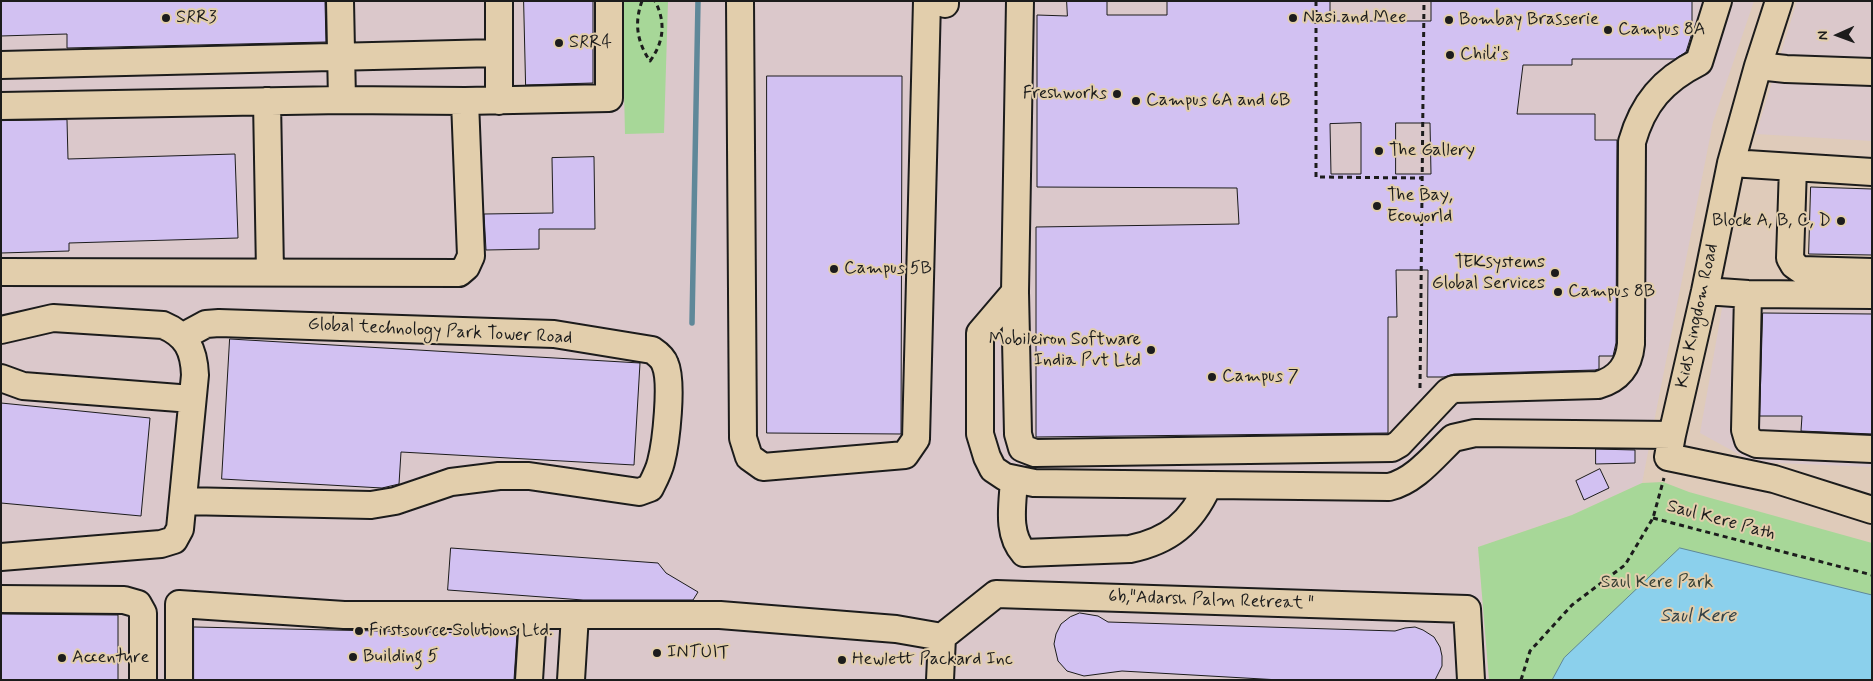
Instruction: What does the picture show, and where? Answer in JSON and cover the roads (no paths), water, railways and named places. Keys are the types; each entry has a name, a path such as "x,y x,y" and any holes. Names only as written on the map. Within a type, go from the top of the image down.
{"street":[{"path":"340,1 342,100"},
{"path":"498,101 499,1"},
{"path":"1,106 342,100 498,101 610,98 609,1"},
{"path":"740,1 743,438 750,457 763,467 905,455 916,439 939,2"},
{"path":"1020,1 1015,292 1018,434 1022,448 1035,453 1392,448 1399,444 1448,392 1454,389 1598,385 1614,378 1621,372 1628,359 1631,344 1632,142 1642,114 1658,90 1684,70 1699,62 1718,1"},
{"name":"Kids Kingdom Road","path":"1670,446 1731,163 1758,66 1779,1"},
{"path":"1,65 498,53"},
{"path":"1758,66 1786,69 1872,72"},
{"path":"267,101 270,272"},
{"path":"1,272 459,273 466,267 471,256 465,101"},
{"path":"1004,259 998,240 1000,149 1002,136 1018,121"},
{"path":"1731,163 1872,172"},
{"path":"1792,167 1790,258 1794,265 1801,270 1872,272"},
{"path":"1705,290 1748,294 1872,295"},
{"path":"1015,292 980,332 980,434 987,457 994,469 1005,477 1034,483 1389,487 1400,485 1410,479 1453,438 1475,433 1670,446 1872,510"},
{"path":"1748,294 1744,430 1748,440 1757,444 1872,449"},
{"path":"1,330 53,318 163,326 173,330 190,347 194,359 195,375 180,529 174,540 161,544 1,558"},
{"name":"Global technology Park Tower Road","path":"182,337 206,324 219,323 554,334 652,350 661,358 668,373 668,406 661,462 650,488 644,491 632,492 529,476 499,476 452,482 395,501 371,505 183,501"},
{"path":"1,378 22,386 192,399"},
{"path":"1014,479 1014,538 1024,553 1130,549 1146,546 1160,540 1184,523 1198,506 1208,486"},
{"name":"6b,\"Adarsh Palm Retreat \"","path":"942,637 996,594 1467,609 1471,680"},
{"path":"1,599 124,600 138,604 143,613 143,680"},
{"path":"179,680 179,604 344,615 720,615 896,629 942,637 940,680"},
{"path":"529,680 534,615"},
{"path":"572,680 575,615"}],"water":[{"name":"Saul Kere","path":"1680,548 1872,595 1872,680 1552,680 1564,658"}],"waterway":[{"path":"692,323 698,1"}],"place":[{"name":"SRR3","path":"166,18"},
{"name":"Nasi and Mee","path":"1293,18"},
{"name":"Bombay Brasserie","path":"1449,20"},
{"name":"Campus 8A","path":"1608,30"},
{"name":"SRR4","path":"559,43"},
{"name":"Chili's","path":"1450,55"},
{"name":"Freshworks","path":"1117,94"},
{"name":"Campus 6A and 6B","path":"1136,101"},
{"name":"The Gallery","path":"1379,151"},
{"name":"The Bay, Ecoworld","path":"1377,206"},
{"name":"Block A, B, C, D","path":"1841,221"},
{"name":"Campus 5B","path":"834,269"},
{"name":"TEKsystems Global Services","path":"1555,273"},
{"name":"Campus 8B","path":"1558,292"},
{"name":"Mobileiron Software India Pvt Ltd","path":"1151,350"},
{"name":"Campus 7","path":"1212,377"},
{"name":"Firstsource Solutions Ltd.","path":"359,631"},
{"name":"INTUIT","path":"657,653"},
{"name":"Building 5","path":"353,657"},
{"name":"Accenture","path":"62,658"},
{"name":"Hewlett Packard Inc","path":"842,660"}],"park label":[{"name":"Saul Kere Park","path":"1657,583"}]}
